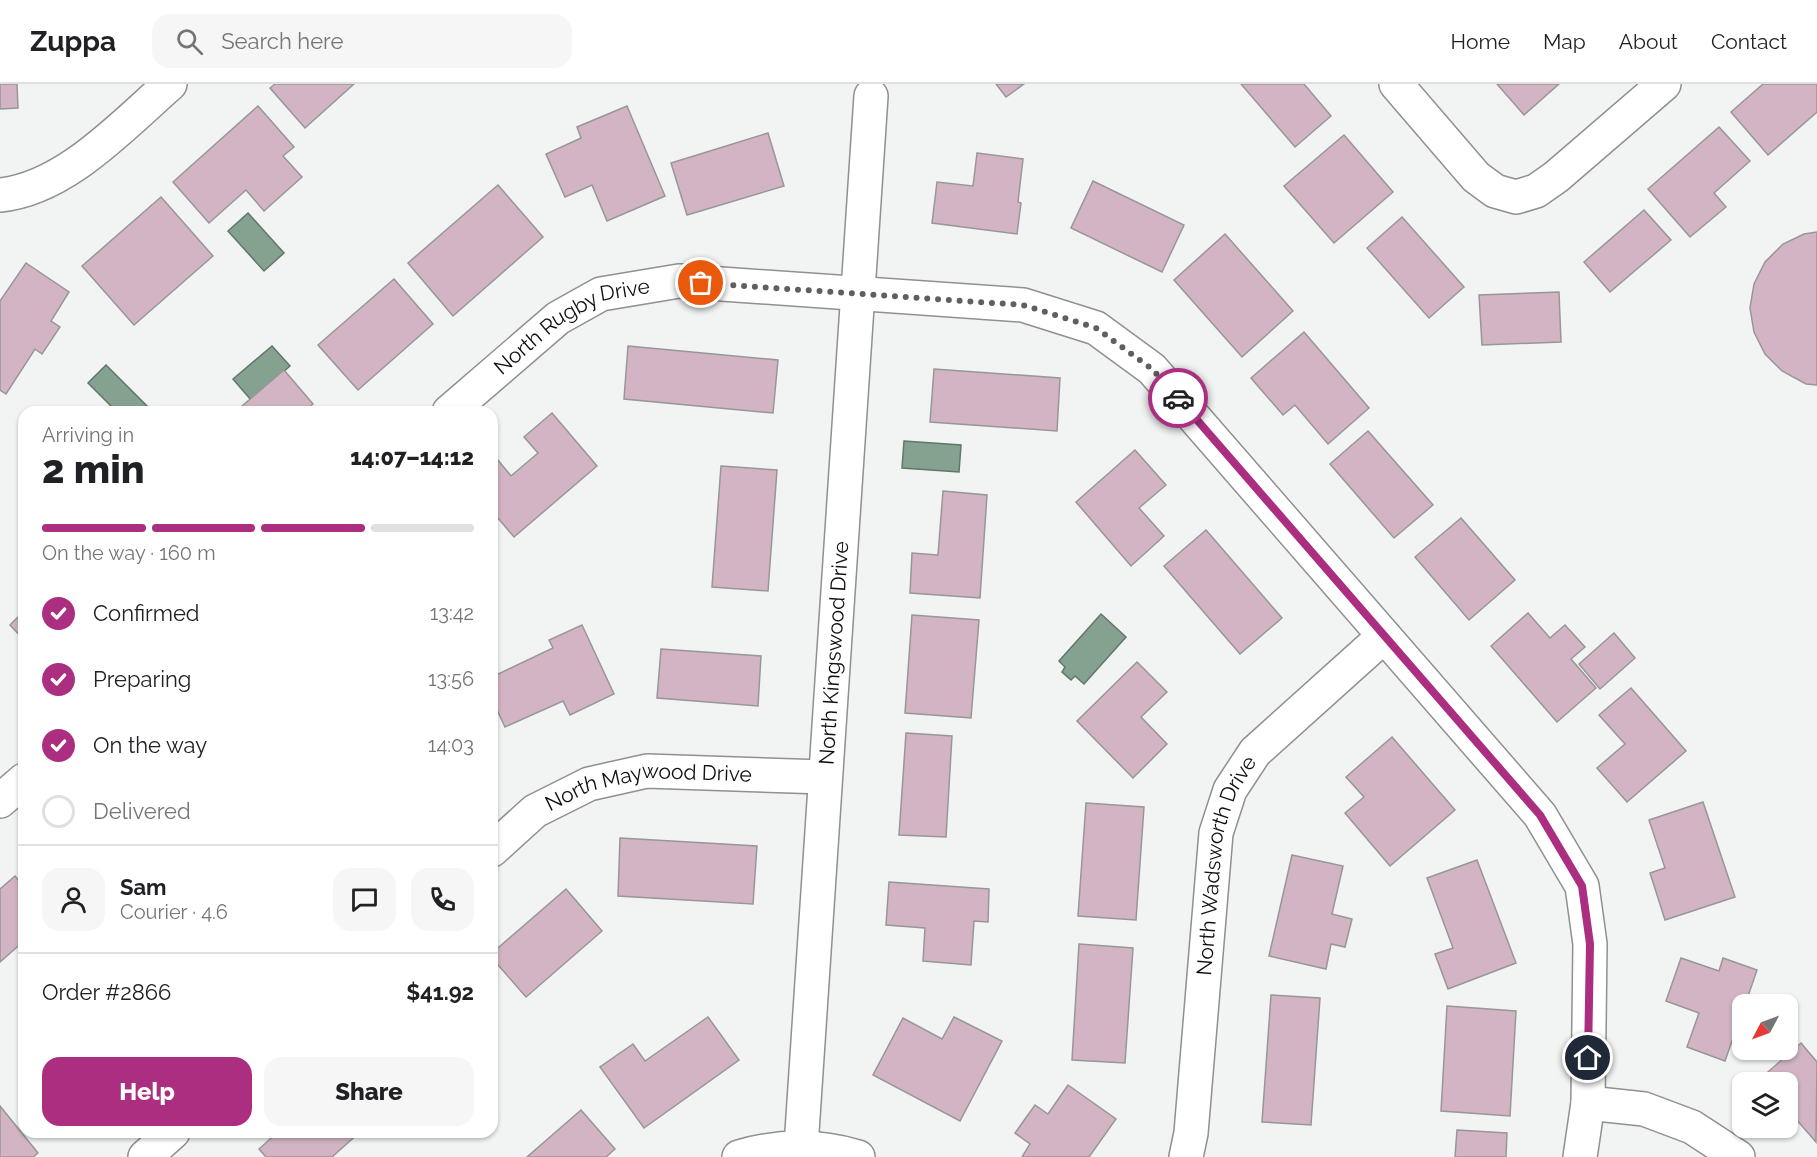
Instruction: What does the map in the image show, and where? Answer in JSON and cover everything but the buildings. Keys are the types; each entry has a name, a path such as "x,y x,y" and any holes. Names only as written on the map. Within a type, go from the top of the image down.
{"street":[{"path":"0,195 18,193 61,174 96,148 170,84"},
{"path":"1396,84 1476,177 1495,191 1516,197 1536,191 1556,177 1664,84"},
{"name":"North Kingswood Drive","path":"801,1147 871,96"},
{"name":"North Rugby Drive","path":"456,406 558,318 601,294 679,281 1023,305 1096,328 1152,369 1540,815 1582,886 1590,944 1588,1103 1580,1157"},
{"name":"North Wadsworth Drive","path":"1186,1157 1191,1133 1216,833 1230,790 1255,752 1384,636"},
{"name":"North Maywood Drive","path":"498,845 535,812 589,784 647,771 824,777"},
{"path":"0,801 18,785"},
{"path":"1588,1103 1644,1109 1692,1127 1738,1157"},
{"path":"145,1157 166,1138"},
{"path":"739,1157 760,1151 801,1147 826,1149 858,1157"}],"shaded area":[{"path":"248,213 284,253 264,271 228,231"},
{"path":"272,346 290,366 251,400 233,379"},
{"path":"106,365 147,406 111,406 88,383"},
{"path":"904,441 961,445 959,472 902,468"},
{"path":"1101,614 1126,637 1084,684 1075,676 1071,680 1062,672 1065,667 1059,661"}],"way so far":[{"path":"701,283 1023,305 1096,328 1152,369 1178,398"}],"route":[{"path":"1178,398 1540,815 1564,852 1582,886 1590,944 1588,1058"}]}
